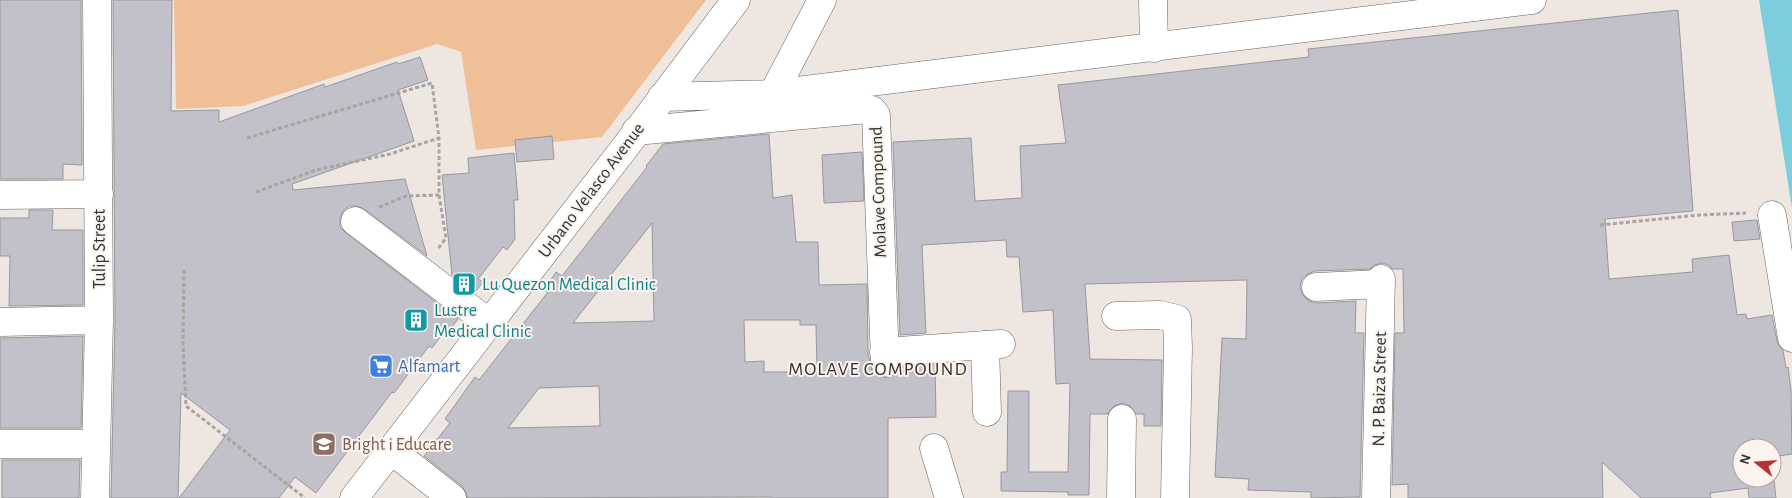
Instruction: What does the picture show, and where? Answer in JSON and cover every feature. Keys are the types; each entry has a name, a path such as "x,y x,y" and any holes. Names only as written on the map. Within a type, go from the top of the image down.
{"street":[{"name":"Tulip Street","path":"95,498 99,320 97,0"},
{"name":"Urbano Velasco Avenue","path":"354,498 736,0"},
{"path":"773,94 822,0"},
{"path":"1153,0 1154,48"},
{"path":"662,97 773,94 1532,0"},
{"name":"Molave Compound","path":"636,131 868,109 874,112 876,115 884,357 993,345 987,412"},
{"path":"0,195 99,194"},
{"path":"1772,214 1792,338"},
{"path":"355,221 488,323"},
{"name":"N. P. Baiza Street","path":"1316,287 1381,282 1376,498"},
{"path":"1116,316 1160,315 1177,319 1175,498"},
{"path":"0,322 99,320"},
{"path":"1121,498 1122,419"},
{"path":"0,444 96,444"},
{"path":"934,448 949,498"},
{"path":"392,450 452,498"}],"path":[{"path":"247,138 432,83 440,138 439,195 446,238 420,270"},
{"path":"256,192 316,170 390,154 440,138"},
{"path":"355,221 364,213 406,196 439,195"},
{"path":"1600,225 1699,214 1758,212 1772,214"},
{"path":"184,270 183,343 186,406 305,498"}],"shaded area":[{"path":"174,0 706,0 602,137 476,150 461,52 437,44 243,106 176,109"}],"water":[{"path":"1759,0 1792,0 1792,208"}],"building":[{"path":"0,0 81,0 82,165 63,164 63,179 0,179"},
{"path":"113,0 172,0 171,111 219,110 219,122 324,84 325,87 397,62 398,64 420,57 428,80 398,90 414,141 292,184 293,190 405,179 427,256 364,209 357,206 349,206 343,211 340,227 458,319 451,328 448,327 432,348 429,346 316,493 295,477 279,498 179,498 230,430 181,393 178,498 111,498 115,320"},
{"path":"1678,10 1693,211 1605,219 1609,279 1693,272 1692,259 1729,255 1737,315 1746,314 1747,319 1772,315 1777,341 1783,350 1786,368 1788,367 1791,390 1792,454 1782,456 1782,438 1732,438 1732,488 1748,488 1710,493 1711,498 1641,498 1602,462 1603,498 1408,498 1408,484 1392,485 1395,333 1404,333 1403,269 1392,269 1389,265 1382,263 1374,265 1370,269 1315,271 1302,279 1300,287 1303,295 1309,301 1317,303 1356,301 1355,333 1364,333 1360,497 1311,498 1311,492 1248,490 1249,479 1215,477 1222,338 1246,339 1247,280 1085,284 1090,359 1162,360 1161,426 1144,426 1144,414 1136,414 1130,406 1123,403 1114,406 1108,414 1090,414 1089,495 1068,495 1068,492 1001,491 1001,472 1007,472 1008,391 1029,391 1029,472 1068,472 1070,383 1056,384 1053,310 1023,312 1019,257 1007,257 1006,240 922,245 926,333 900,335 893,142 971,138 975,201 1022,198 1020,146 1066,143 1058,85 1309,57 1308,49"},
{"path":"769,134 773,198 792,195 796,242 818,242 819,285 867,284 868,353 872,371 878,376 886,378 894,375 900,367 935,364 936,417 888,418 888,498 467,498 462,486 424,456 450,423 445,419 475,377 479,380 548,292 544,290 556,272 562,276 663,144","holes":["652,223 654,321 573,323","744,320 800,320 800,325 816,325 817,372 764,372 764,361 745,362","599,386 600,426 508,428 539,388"]},
{"path":"552,136 554,159 517,162 515,140"},
{"path":"862,152 864,201 824,203 822,155"},
{"path":"514,153 518,200 514,200 515,239 507,250 503,247 478,279 483,282 475,292 452,275 442,175 469,173 468,158"},
{"path":"29,210 53,210 52,230 83,230 83,305 9,306 10,256 0,256 0,218 29,218"},
{"path":"1757,220 1760,239 1734,241 1732,222"},
{"path":"83,336 81,428 0,428 0,338"},
{"path":"2,460 80,460 79,498 2,498"},
{"path":"1748,488 1775,488 1776,498 1749,498"}],"place":[{"name":"Lu Quezon Medical Clinic","path":"464,284"},
{"name":"Lustre Medical Clinic","path":"416,320"},
{"name":"Alfamart","path":"381,366"},
{"name":"Bright i Educare","path":"324,444"}],"district":[{"name":"MOLAVE COMPOUND","path":"878,368"}]}
